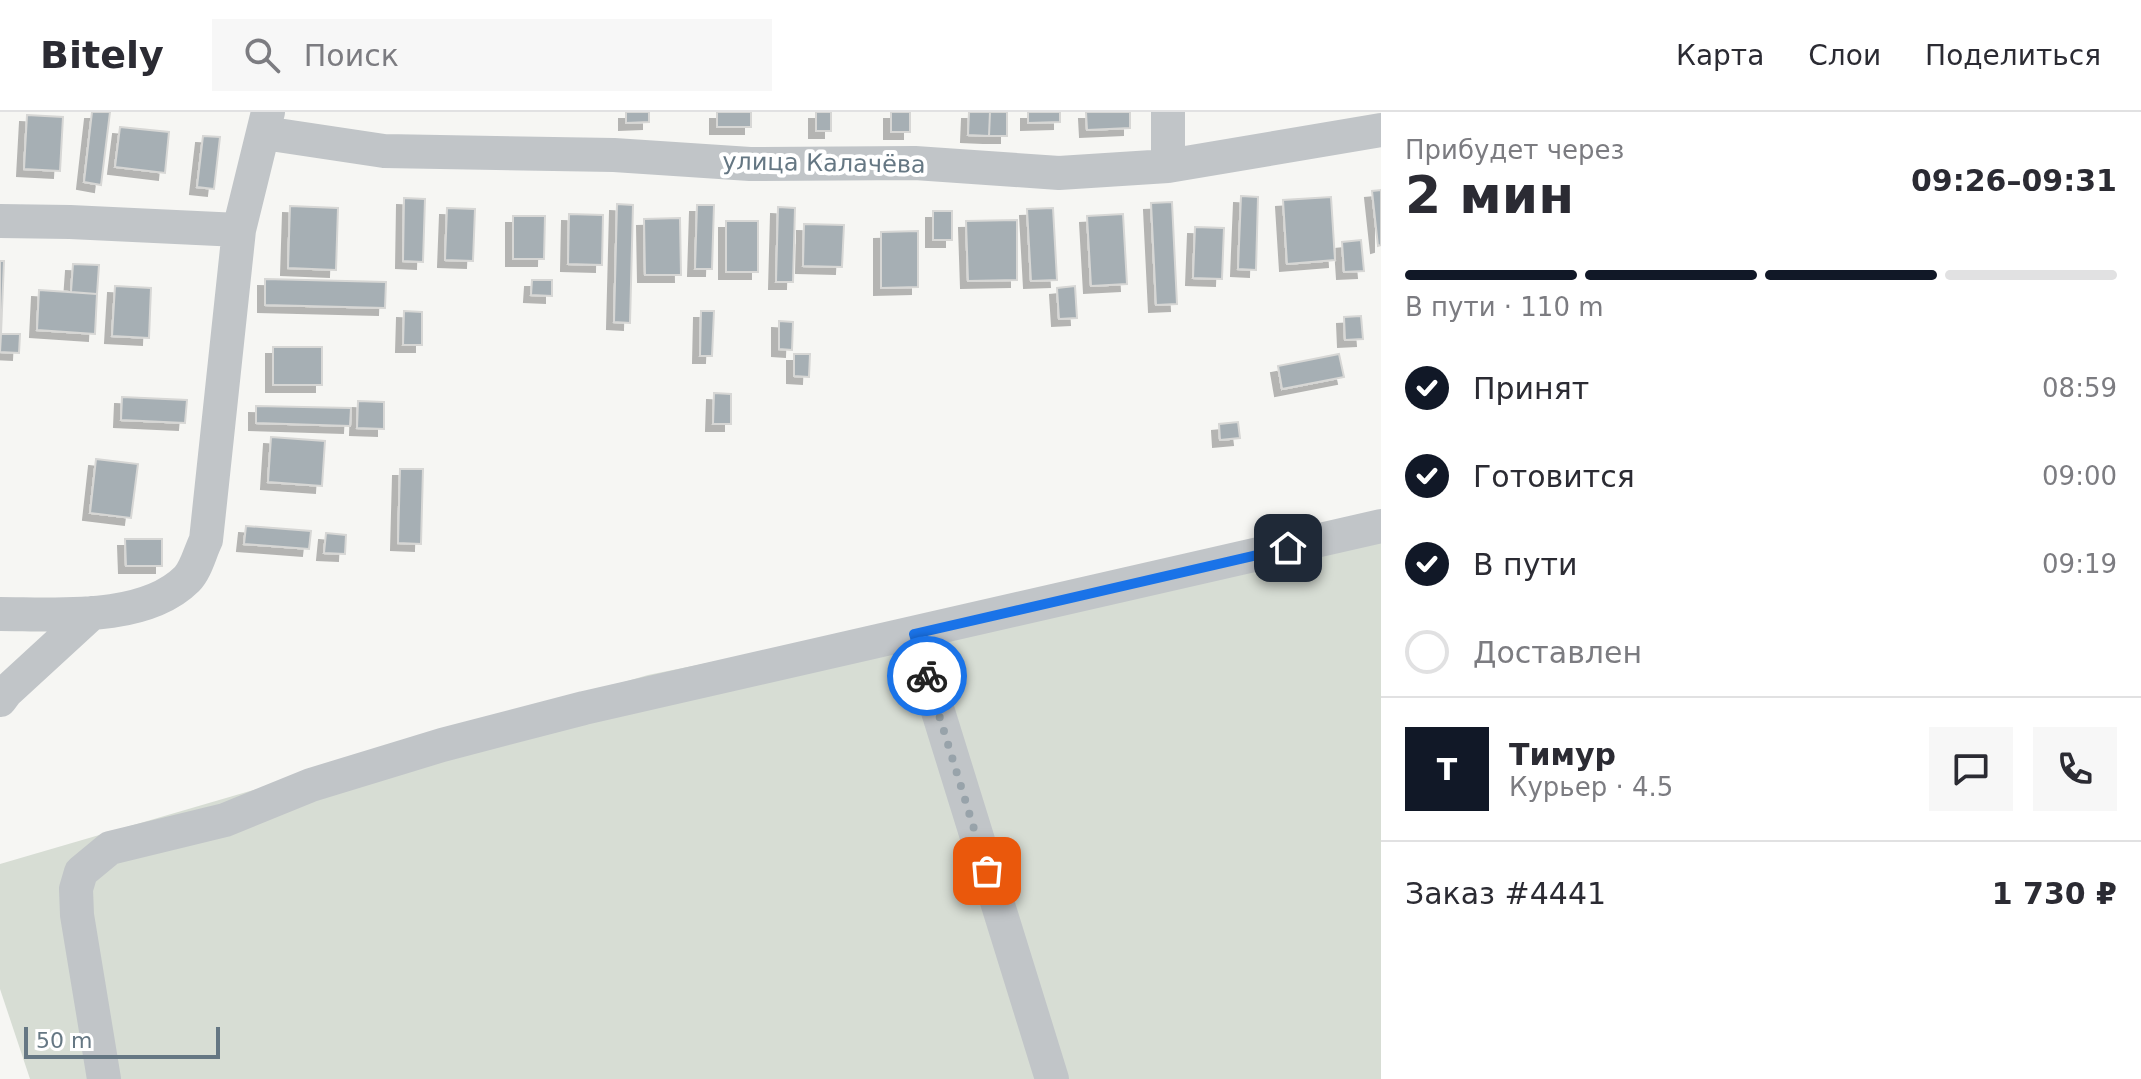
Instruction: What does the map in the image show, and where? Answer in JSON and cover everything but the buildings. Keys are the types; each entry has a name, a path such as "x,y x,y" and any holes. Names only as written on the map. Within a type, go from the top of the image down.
{"street":[{"path":"1168,112 1168,166"},
{"path":"0,614 92,613 157,601 189,578 206,540 239,230 266,122"},
{"name":"улица Калачёва","path":"266,122 384,151 614,155 750,164 915,163 1059,173 1168,166 1381,130"},
{"path":"0,221 239,230"},
{"path":"104,1079 77,915 76,889 81,872 110,848 225,820 311,785 470,737 584,708 1381,526"},
{"path":"0,700 92,613"},
{"path":"914,634 1052,1079"}],"shaded area":[{"path":"1381,513 1381,1079 30,1079 0,989 0,864 648,675 900,624"}],"way so far":[{"path":"927,676 987,871"}],"route":[{"path":"927,676 914,634 1288,548"}]}
